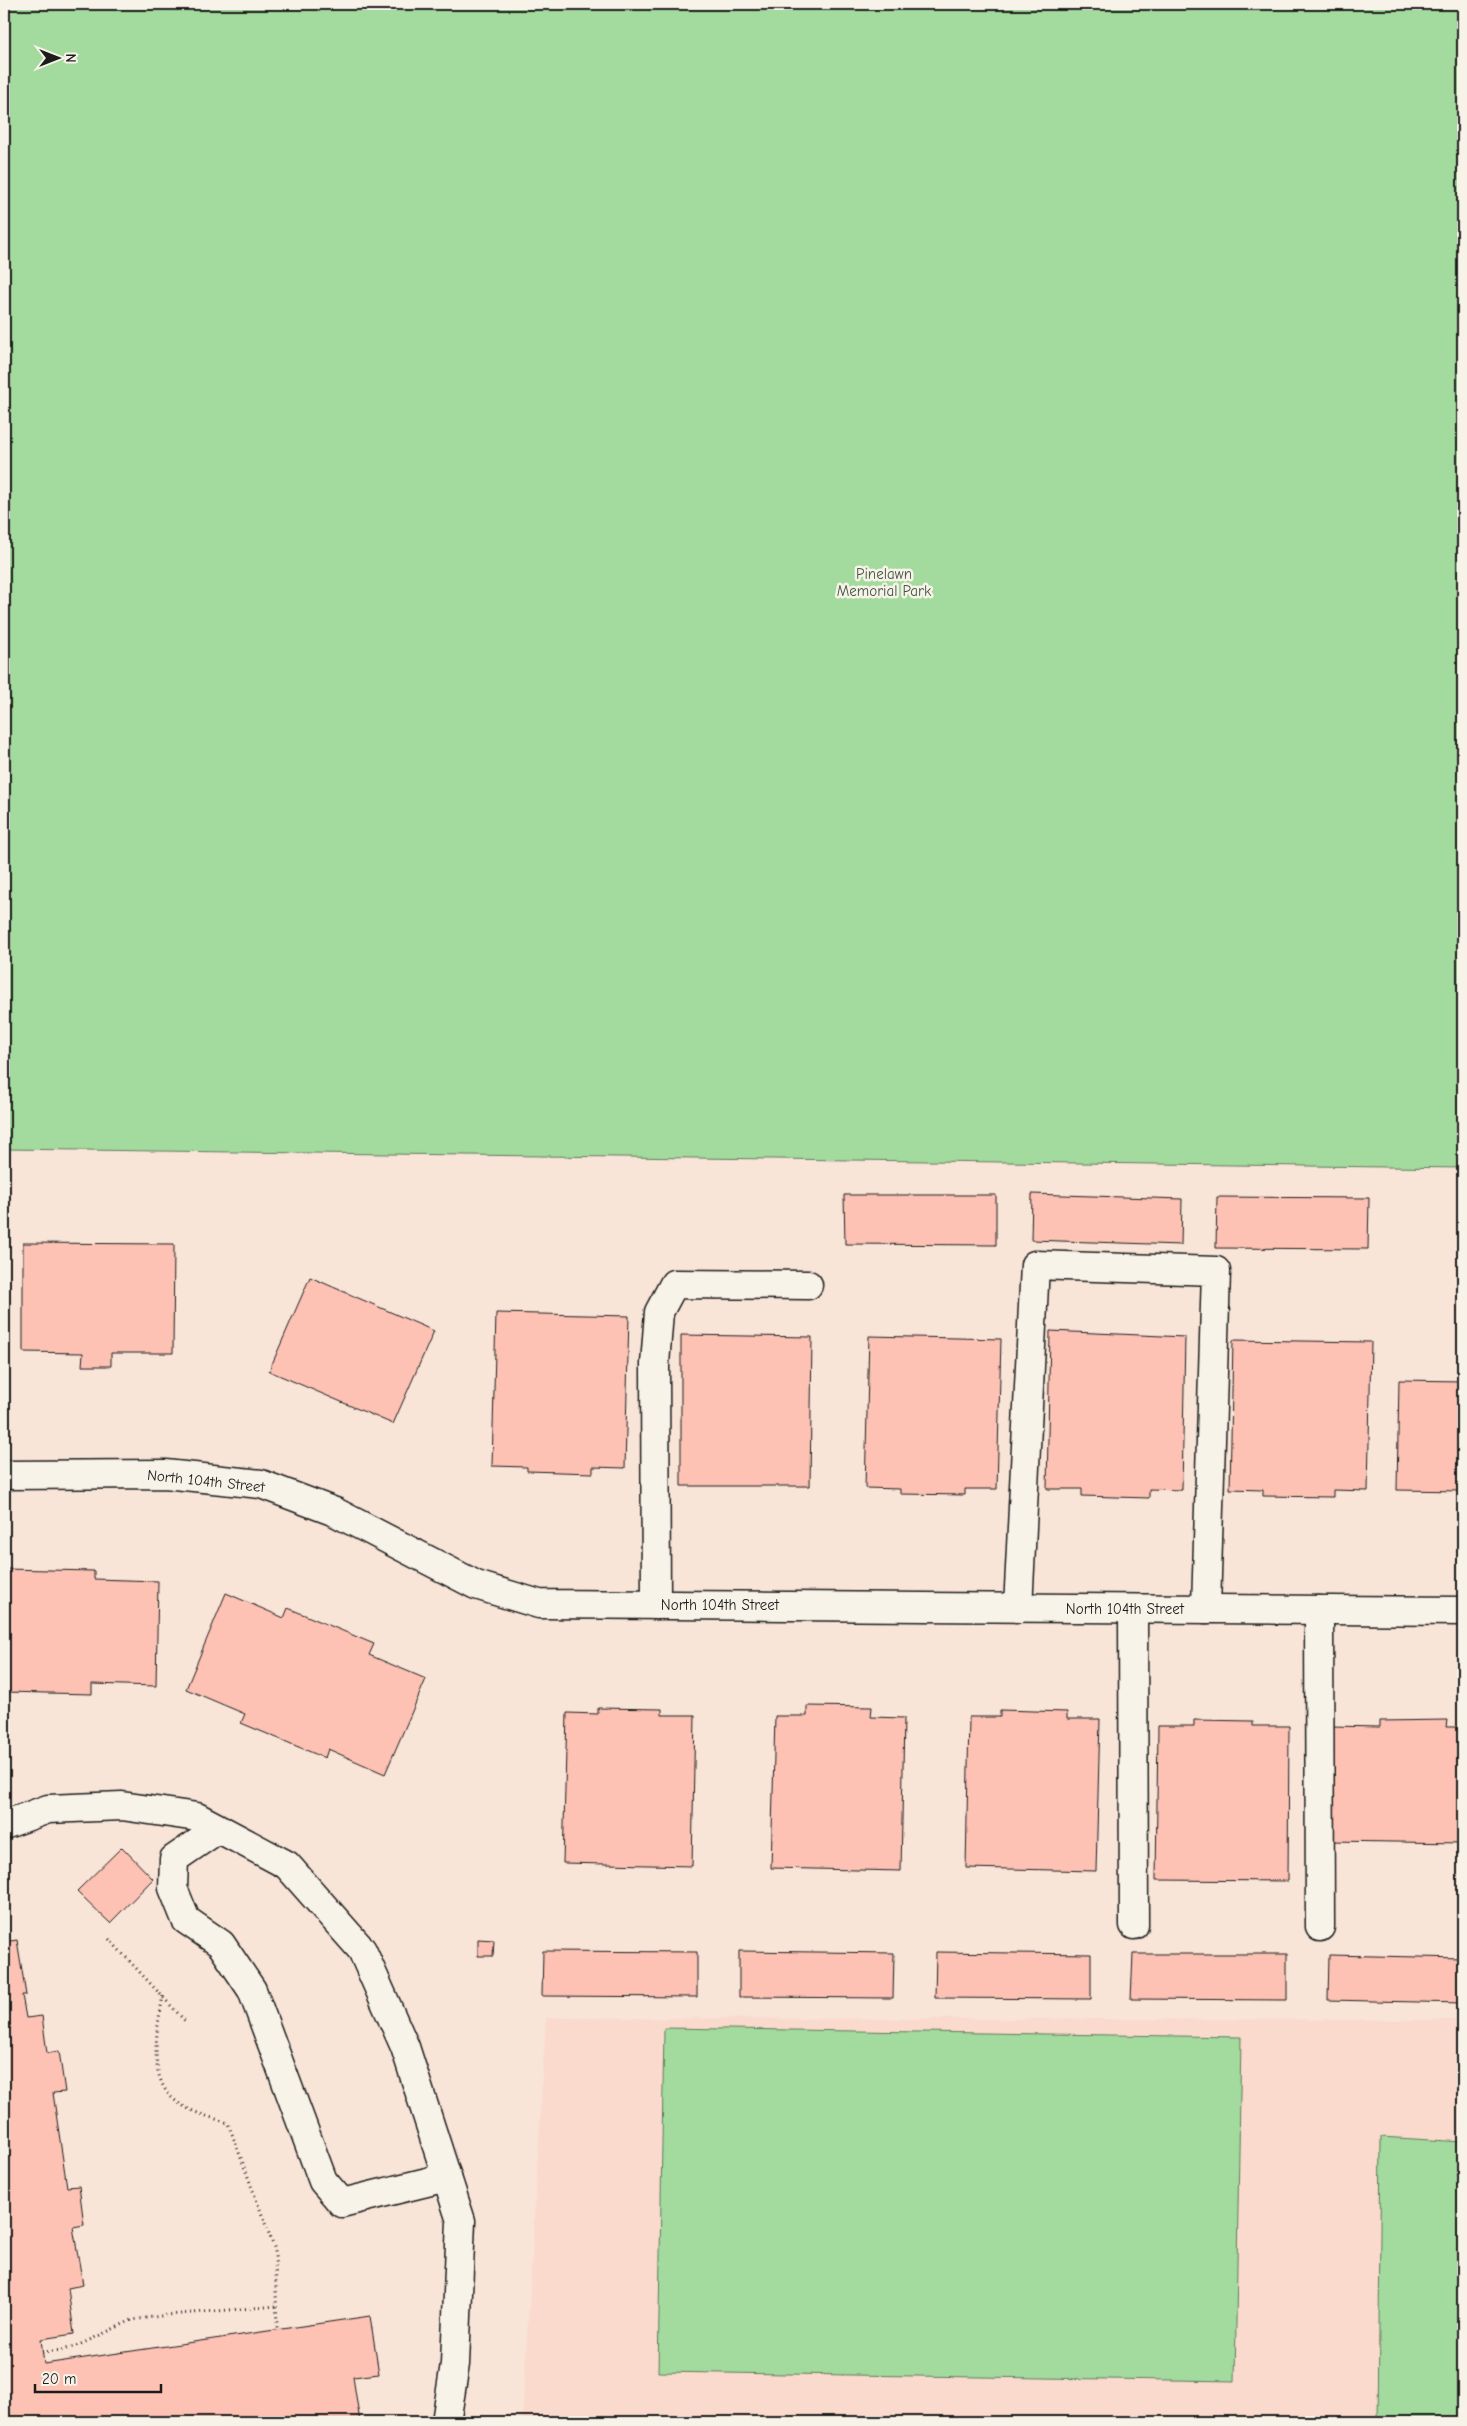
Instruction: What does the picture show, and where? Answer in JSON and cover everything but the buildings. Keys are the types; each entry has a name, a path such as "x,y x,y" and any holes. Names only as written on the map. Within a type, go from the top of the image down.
{"street":[{"path":"1018,1608 1035,1265 1216,1271 1206,1609"},
{"path":"656,1605 654,1364 660,1312 674,1284 808,1285"},
{"name":"North 104th Street","path":"4,1475 165,1474 261,1484 335,1512 476,1585 539,1604 1463,1611"},
{"path":"1133,1609 1134,1925"},
{"path":"1319,1610 1320,1927"},
{"path":"4,1824 48,1809 122,1806 197,1817 287,1865 362,1950 405,2047 461,2221 455,2364 446,2422"},
{"path":"218,1829 174,1860 173,1888 186,1920 221,1944 252,1990 323,2180 342,2203 447,2177"}],"path":[{"path":"109,1939 186,2022"},
{"path":"163,1996 155,2059 164,2085 176,2101 191,2110 228,2123 275,2250 277,2330"},
{"path":"42,2352 63,2350 79,2345 132,2320 168,2315 277,2306"}],"shaded area":[{"path":"546,2018 1463,2020 1463,2422 522,2422"}],"green space":[{"name":"Pinelawn Memorial Park","path":"4,4 1463,4 1463,1168 4,1149"},
{"path":"664,2028 1241,2037 1235,2381 658,2372"},
{"path":"1381,2137 1463,2142 1463,2422 1378,2422"}]}
